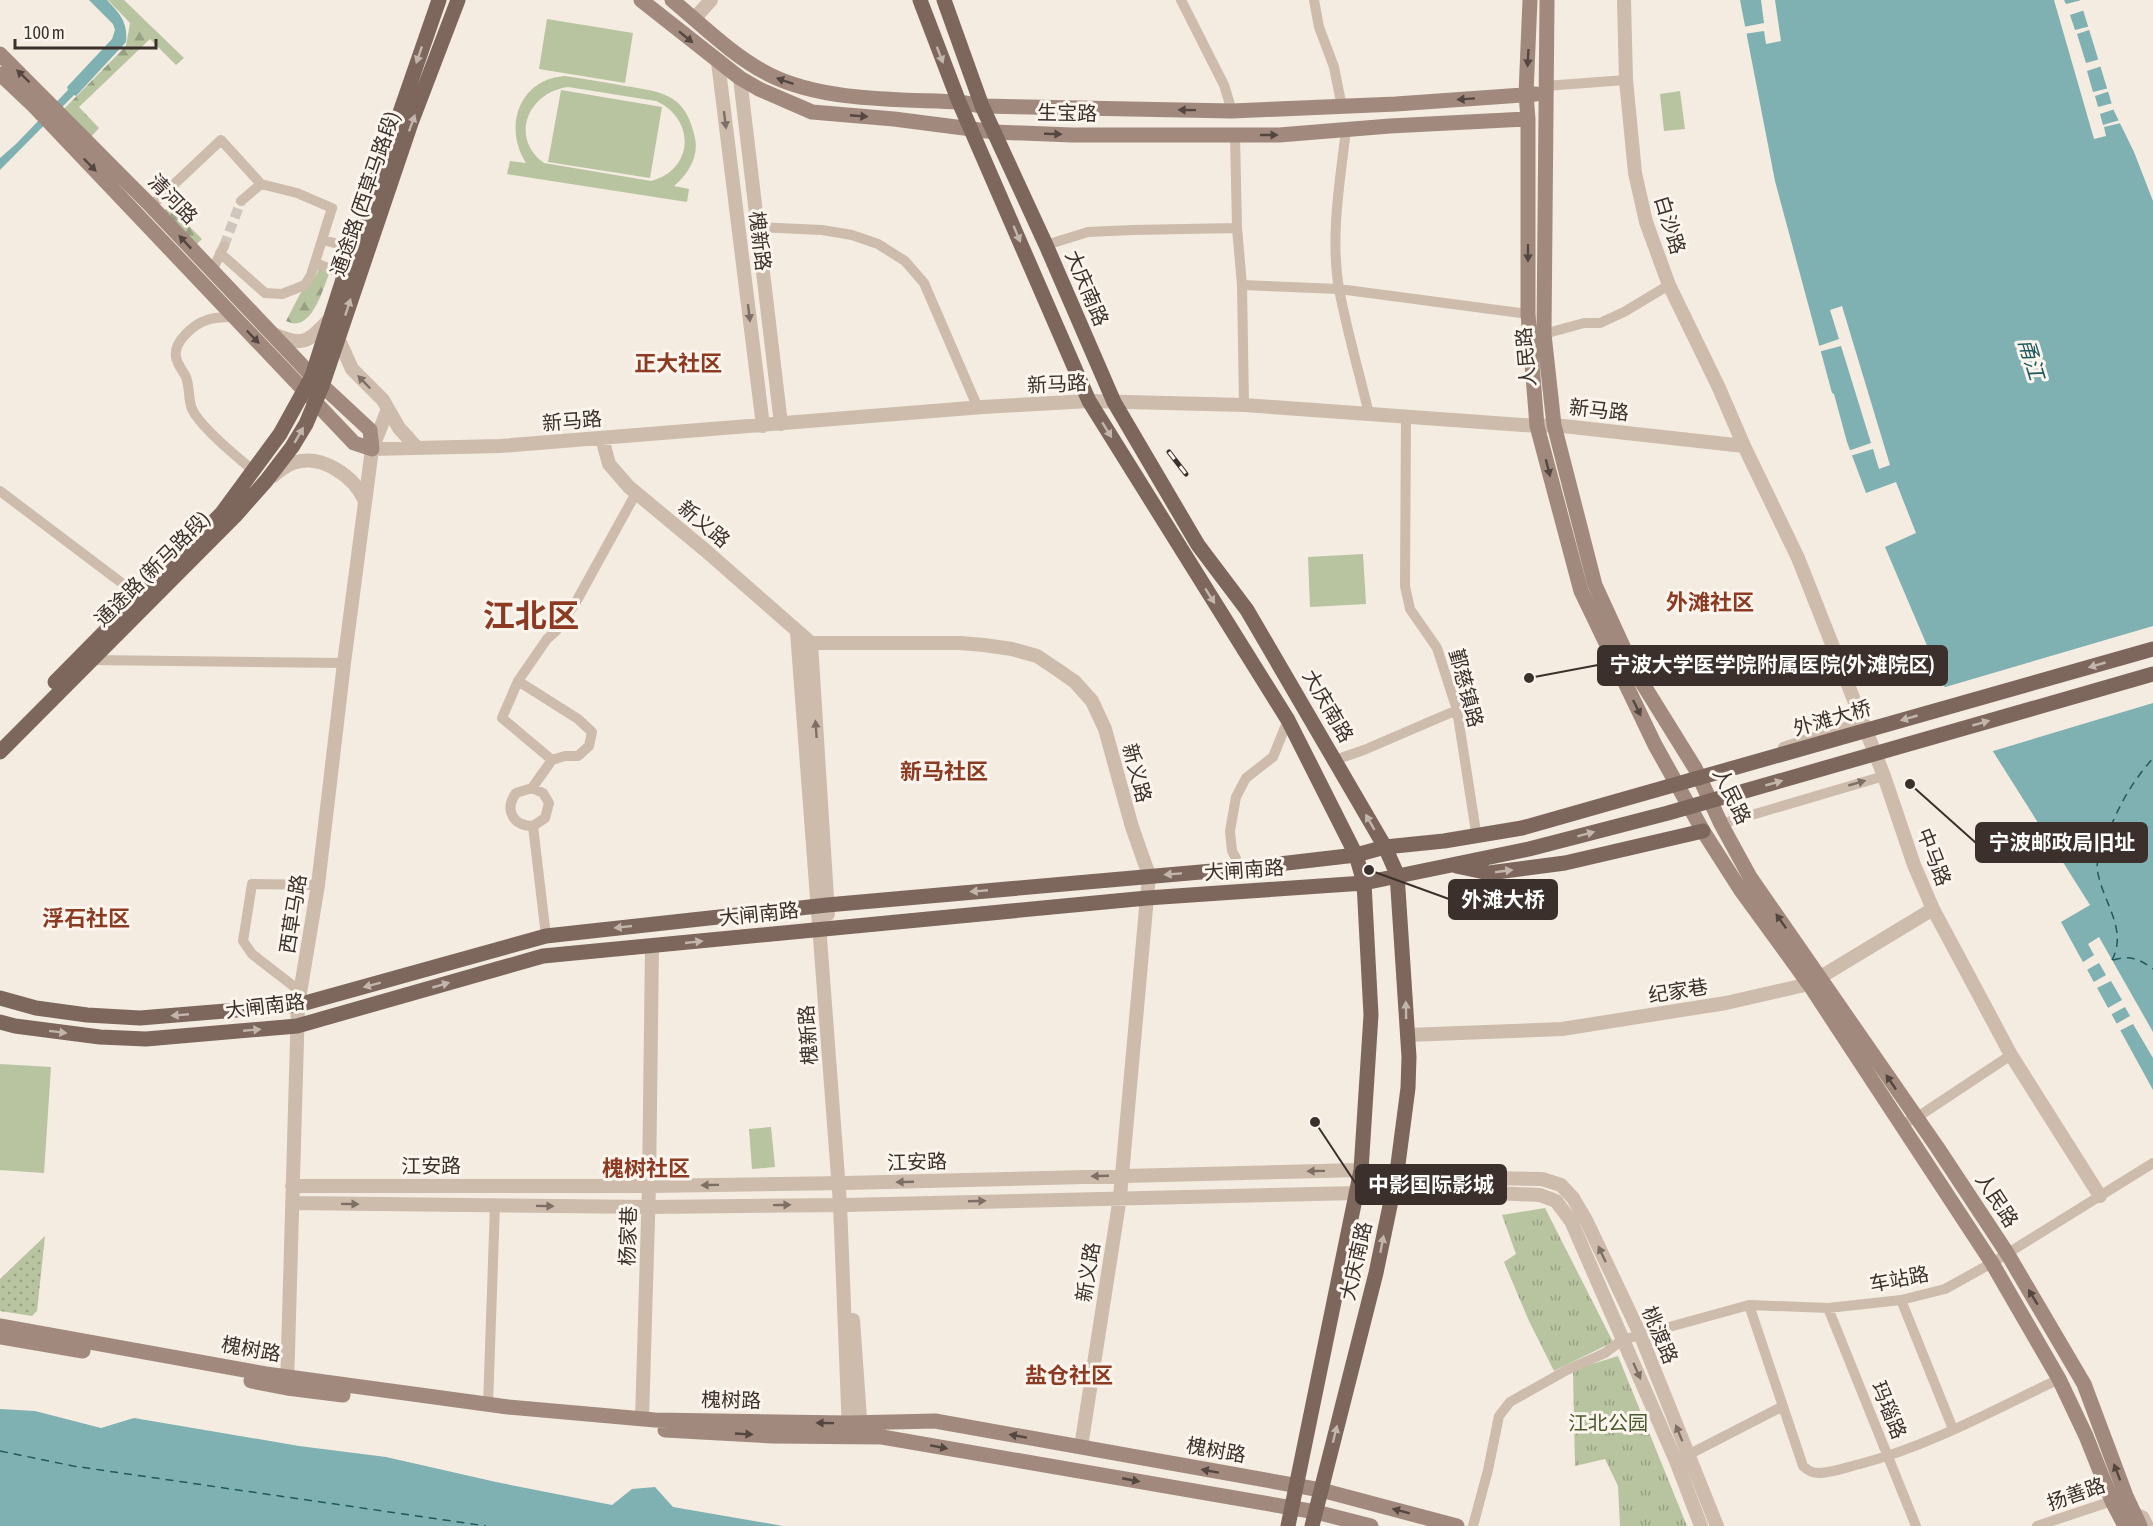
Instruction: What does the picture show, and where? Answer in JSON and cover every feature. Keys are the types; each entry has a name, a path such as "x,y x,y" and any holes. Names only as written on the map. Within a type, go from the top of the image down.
{"main road":[{"name":"通途路 (西草马路段)","path":"314,402 332,317 353,248 439,0"},
{"name":"通途路 (西草马路段)","path":"304,390 317,381 338,338 411,123 458,0"},
{"name":"生宝路","path":"641,0 740,78 759,89 812,112 894,119 995,132 1072,135 1279,135 1528,118"},
{"name":"生宝路","path":"672,0 747,61 771,76 819,93 959,102 982,106 1232,111 1342,107 1526,94 1545,89"},
{"name":"大庆南路","path":"920,0 959,102 1089,401 1288,720 1356,855 1364,883 1371,1016 1361,1170 1288,1526"},
{"name":"大庆南路","path":"944,0 982,106 1046,245 1114,402 1198,545 1247,610 1385,847 1397,874 1408,1088 1397,1172 1376,1273 1314,1519"},
{"name":"人民路","path":"1530,0 1526,94 1528,314 1537,426 1581,591 1655,746 1703,831 1740,889 1815,982 1916,1118 2007,1253 2084,1384 2124,1520 2140,1526"},
{"name":"人民路","path":"1547,0 1544,334 1554,425 1595,585 1634,668 1697,774 1750,878 1901,1124 1992,1263 2059,1379 2119,1498"},
{"name":"清河路","path":"0,54 40,103 151,206 270,333 370,430 372,449 354,443 314,402 234,317 55,118"},
{"name":"清河路","path":"0,74 40,103"},
{"name":"通途路 (新马路段)","path":"0,752 235,516 260,476 304,390"},
{"name":"通途路 (新马路段)","path":"0,738 222,513 292,447 306,424 314,402"},
{"name":"外滩大桥","path":"1522,828 2153,649"},
{"name":"大闸南路","path":"0,1022 100,1037 146,1039 297,1026 543,956 1147,898 1364,883 1397,874 1529,849 1679,810 2153,674"},
{"path":"1444,841 1673,777"},
{"name":"大闸南路","path":"0,999 87,1015 140,1018 299,998 546,936 823,905 1241,868 1356,855 1385,847 1444,841 1522,828"},
{"path":"1447,864 1489,873 1565,863 1703,831"},
{"name":"槐树路","path":"0,1326 287,1383 642,1419 855,1430 882,1437 1292,1509 1314,1519 1371,1526"},
{"name":"槐树路","path":"0,1337 287,1383 642,1429 772,1436 935,1421 1321,1490 1457,1526"}],"street":[{"path":"694,19 711,0"},
{"path":"1182,0 1224,85 1232,111"},
{"path":"1314,0 1319,27 1334,67 1342,107"},
{"name":"白沙路","path":"1624,0 1626,80 1635,173 1646,222 1669,285 1719,388 1744,446"},
{"name":"槐新路","path":"718,62 763,426"},
{"name":"槐新路","path":"740,78 781,424"},
{"path":"1545,89 1626,80"},
{"path":"1346,130 1339,192 1336,250 1339,289 1369,414"},
{"path":"1236,135 1244,405"},
{"path":"151,206 221,140 261,184 297,193 332,208 311,275 305,285 282,294 265,293 222,249 212,271"},
{"path":"241,201 261,184"},
{"path":"758,227 822,230 852,235 878,244 905,261 924,283 978,408"},
{"path":"1046,245 1088,232 1238,228"},
{"path":"323,240 353,248"},
{"path":"315,263 345,274"},
{"path":"1242,285 1339,289 1528,314"},
{"path":"1544,334 1584,323 1600,323 1624,312 1669,285"},
{"path":"234,317 203,321 184,336 177,346 176,357 189,386 190,401 196,415 237,457 260,476 293,463 315,460 348,478 358,488 365,501"},
{"path":"270,333 293,343 310,339 332,317"},
{"path":"338,338 352,369 383,400 399,428 417,448"},
{"name":"新马路","path":"372,449 500,446 1089,401 1244,405 1537,426 1554,425 1744,446"},
{"name":"西草马路","path":"287,1383 299,998 318,885 372,449 388,409"},
{"name":"鄞慈镇路","path":"1406,417 1405,586 1410,609 1437,648 1457,711 1476,832"},
{"name":"新义路","path":"602,438 609,464 615,473 811,644 960,643 1012,649 1037,656 1075,682 1092,701 1105,729 1132,827 1149,875 1120,1197 1081,1447"},
{"name":"中马路","path":"1744,446 1797,558 1863,721 1914,865 1933,909 2011,1055 2100,1196"},
{"path":"0,491 139,596"},
{"path":"552,760 502,718 518,681 576,602 636,492"},
{"name":"槐新路","path":"797,632 823,905"},
{"name":"槐新路","path":"811,644 824,929 842,1183 855,1430"},
{"path":"91,660 344,663"},
{"path":"518,681 578,719 592,732 589,746 578,756 565,756 552,760 532,788 516,793 512,799 510,809 513,818 518,823 533,826 545,818 549,803 543,793 532,788"},
{"path":"1335,760 1457,711"},
{"path":"1241,868 1232,852 1230,831 1236,797 1246,778 1273,757 1288,720"},
{"path":"1697,774 1863,721"},
{"path":"1721,824 1884,776"},
{"path":"533,826 546,936"},
{"path":"299,998 252,954 243,941 252,884 318,885"},
{"name":"纪家巷","path":"1407,1035 1562,1029 1726,1003 1815,982 1933,909"},
{"name":"杨家巷","path":"642,1419 649,1207 652,946"},
{"path":"1901,1124 1916,1118 2011,1055"},
{"name":"车站路","path":"1473,1526 1499,1416 1510,1402 1568,1370 1605,1353 1622,1340 1749,1305 1828,1308 1901,1300 1944,1289 1992,1263 2153,1163"},
{"name":"江安路","path":"292,1186 649,1186 1361,1170 1434,1177 1542,1179"},
{"name":"桃渡路","path":"1542,1179 1561,1185 1573,1198 1586,1220 1640,1334 1682,1458 1701,1526"},
{"name":"江安路","path":"292,1203 649,1207 1357,1193 1540,1195"},
{"name":"桃渡路","path":"1540,1195 1556,1201 1571,1221 1622,1340 1717,1526"},
{"path":"488,1405 495,1205"},
{"path":"1901,1300 1953,1429"},
{"path":"1749,1305 1803,1466 1811,1472 1834,1471 1888,1456 1953,1429 2059,1379"},
{"name":"玛瑙路","path":"1828,1308 1916,1526"},
{"path":"1682,1458 1783,1406"},
{"name":"扬善路","path":"2037,1526 2119,1498"},
{"path":"2124,1520 2144,1516 2149,1526"}],"green space":[{"path":"108,0 124,0 184,58 176,65 150,39 79,107 99,128 91,137 64,109 126,46 130,23"},
{"path":"547,19 633,33 625,83 539,69"},
{"path":"565,76 651,90 679,104 691,123 696,145 691,165 674,186 689,189 687,202 507,174 510,161 526,163 519,149 516,135 516,120 520,107 526,95 549,79","holes":["568,87 656,101 669,109 678,120 685,144 676,166 665,175 651,181 544,163 533,153 527,141 528,118 542,97 554,91"]},
{"path":"561,90 662,107 650,178 548,162"},
{"path":"1680,91 1685,129 1664,131 1660,94"},
{"path":"169,206 202,239 194,247 161,213"},
{"path":"319,269 329,274 314,309 302,322 286,321 300,294 316,276"},
{"path":"1363,554 1366,604 1310,607 1308,557"},
{"path":"0,1064 51,1067 44,1173 0,1170"},
{"path":"771,1127 775,1167 752,1169 749,1129"},
{"path":"1545,1208 1613,1342 1554,1371 1529,1321 1504,1262 1516,1254 1502,1215"},
{"path":"45,1236 37,1311 32,1316 0,1311 0,1279"},
{"name":"江北公园","path":"1618,1356 1687,1526 1620,1526 1618,1486 1605,1459 1575,1466 1573,1370"}],"water":[{"path":"89,0 107,0 116,10 126,29 126,42 76,96 74,95 0,170 0,158 68,90 67,87 112,39 115,30 113,24"},
{"name":"甬江","path":"1740,0 2080,0 2114,111 2134,152 2153,201 2153,1090 2061,922 2090,905 1994,753 1946,690 1885,547 1916,533 1896,482 1866,493 1847,442 1775,181"},
{"path":"0,1409 35,1411 101,1428 134,1418 299,1446 386,1457 612,1505 632,1489 655,1487 673,1507 783,1526 0,1526"}],"pier":[{"path":"1761,0 1775,0 1781,41 1766,44 1764,31 1744,34 1743,27 1764,23"},
{"path":"2054,0 2064,0 2066,4 2082,0 2085,10 2070,15 2075,30 2091,26 2092,29 2077,34 2086,63 2100,59 2102,66 2087,71 2093,92 2109,88 2110,91 2095,96 2098,107 2113,103 2115,109 2100,114 2103,125 2120,120 2121,123 2104,127 2106,136 2094,139"},
{"path":"1842,306 1890,465 1879,469 1873,449 1850,456 1848,451 1871,443 1841,346 1818,352 1816,347 1839,339 1830,310"},
{"path":"2153,626 2153,703 1990,752 1942,688"},
{"path":"2099,937 2153,1032 2153,1058 2133,1024 2119,1031 2116,1024 2130,1016 2125,1007 2110,1015 2106,1009 2122,1000 2111,981 2095,989 2092,983 2106,975 2099,963 2085,971 2080,964 2094,955 2088,944"}],"ferry route":[{"path":"2112,960 2116,948 2116,925 2099,879 2098,862 2124,799 2153,758"},
{"path":"2113,960 2134,959 2153,969"},
{"path":"0,1451 73,1466 486,1526"}],"tunnel":[{"path":"224,246 241,201"}],"railway":[{"path":"1169,452 1186,474"}],"place":[{"name":"宁波大学医学院附属医院(外滩院区)","path":"1529,678"},
{"name":"宁波邮政局旧址","path":"1910,784"},
{"name":"外滩大桥","path":"1369,870"},
{"name":"中影国际影城","path":"1315,1122"}],"district":[{"name":"正大社区","path":"678,363"},
{"name":"外滩社区","path":"1710,602"},
{"name":"江北区","path":"531,616"},
{"name":"新马社区","path":"944,771"},
{"name":"浮石社区","path":"86,918"},
{"name":"槐树社区","path":"646,1168"},
{"name":"盐仓社区","path":"1069,1375"}]}
